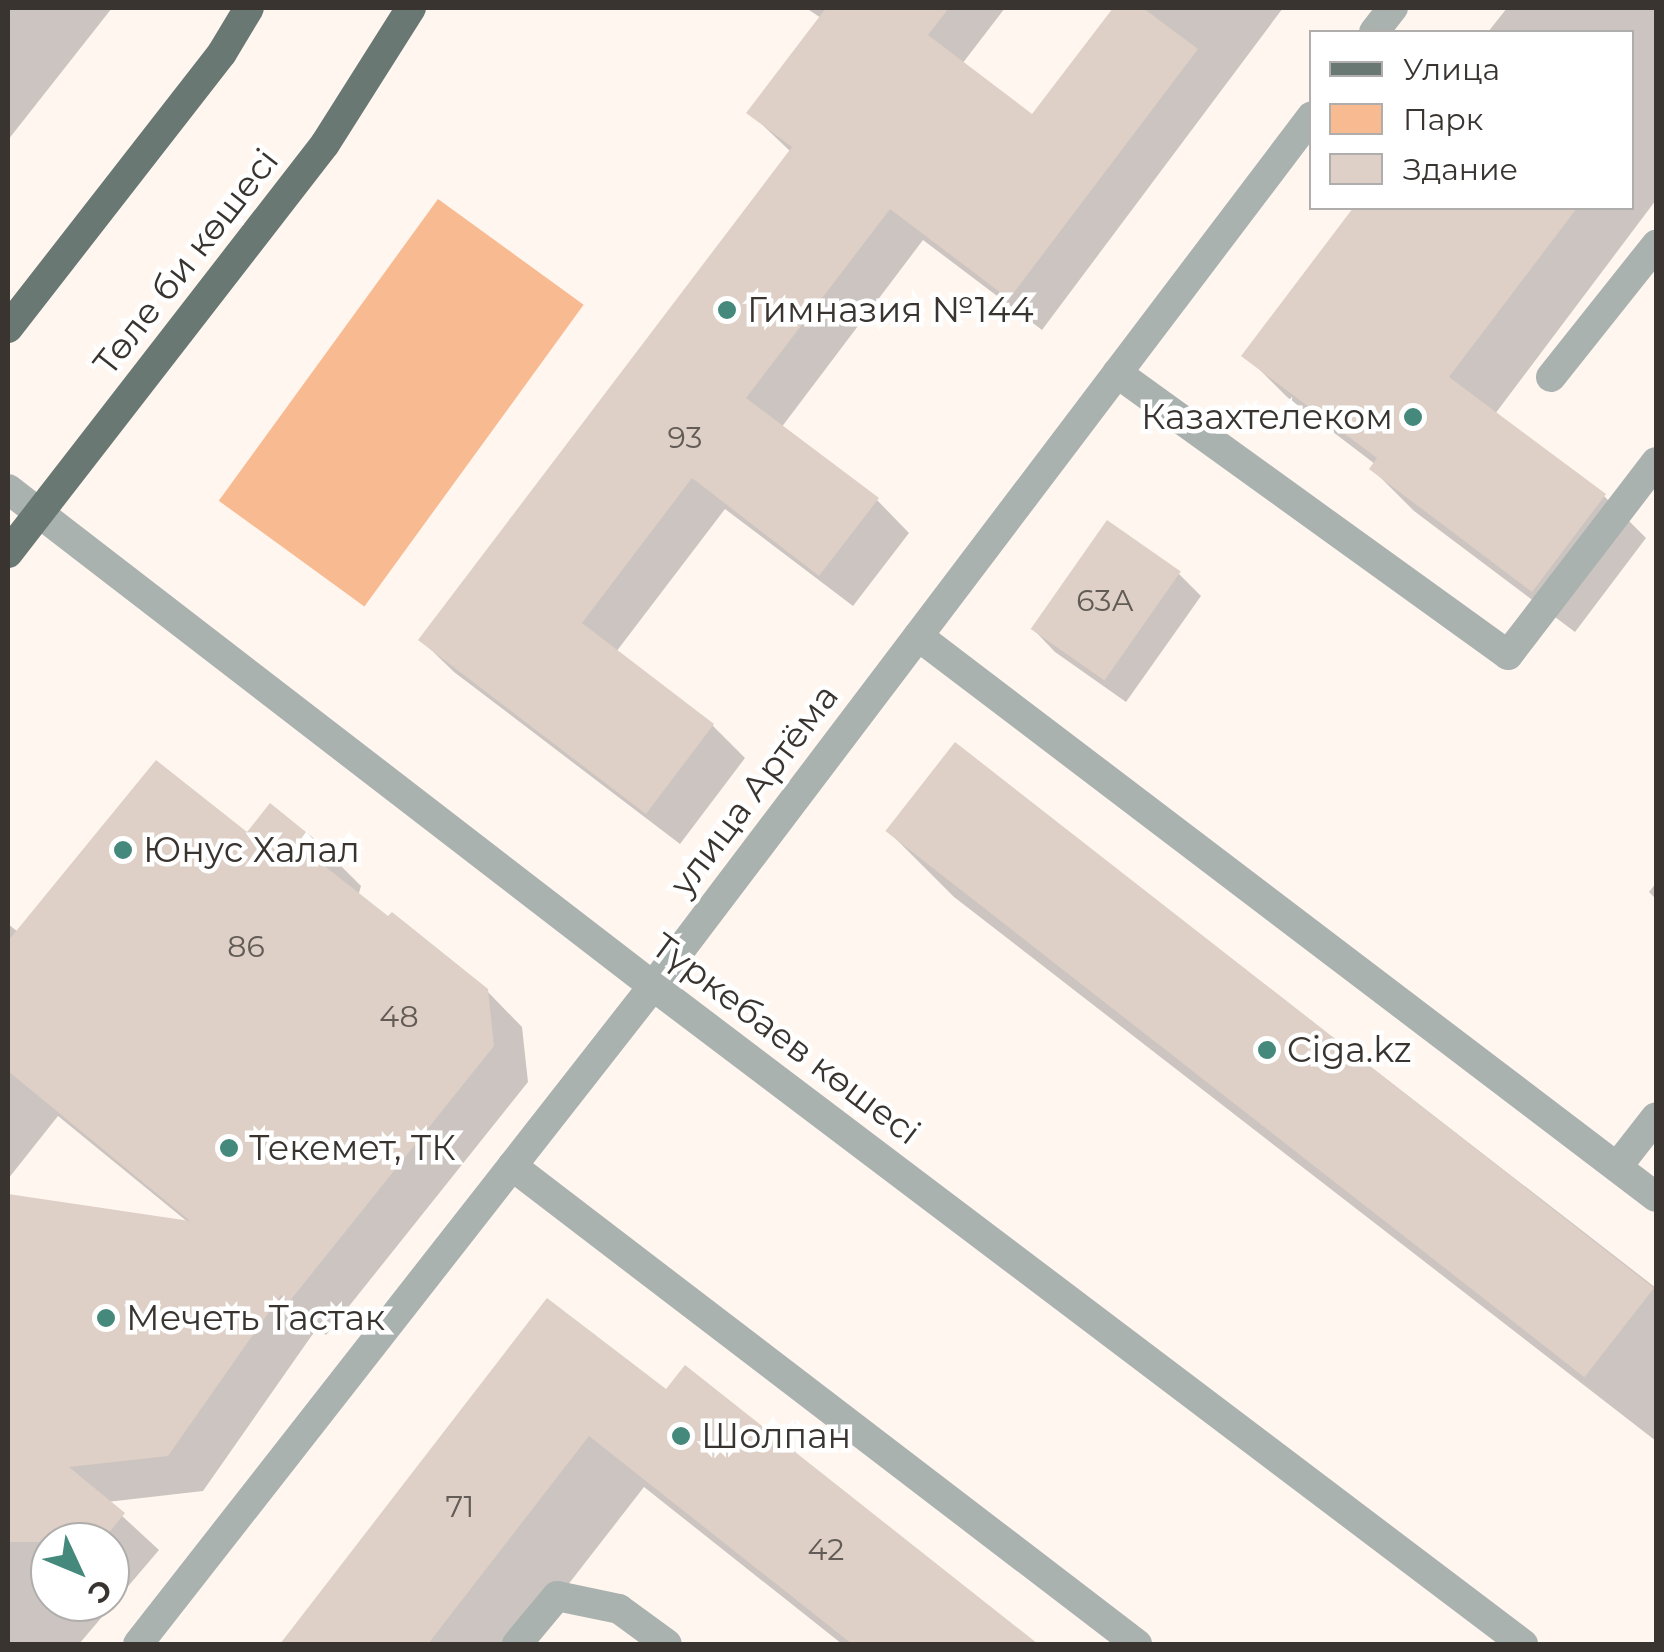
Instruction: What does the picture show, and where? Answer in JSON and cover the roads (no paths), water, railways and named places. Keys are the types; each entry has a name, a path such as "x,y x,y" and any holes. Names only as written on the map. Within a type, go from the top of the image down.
{"main road":[{"path":"8,328 222,53 249,8"},
{"name":"Төле би көшесі","path":"8,554 325,144 411,8"}],"street":[{"path":"1376,30 1393,8"},
{"name":"улица Артёма","path":"138,1644 653,986 1309,120"},
{"path":"1551,377 1656,245"},
{"path":"1117,373 1508,655 1656,462"},
{"name":"Түркебаев көшесі","path":"8,489 653,986 1522,1644"},
{"path":"918,636 1656,1197"},
{"path":"1617,1167 1656,1117"},
{"path":"512,1166 1137,1644"},
{"path":"518,1644 557,1596 619,1609 667,1644"}],"place":[{"name":"Гимназия №144","path":"727,310"},
{"name":"Казахтелеком","path":"1413,417"},
{"name":"Юнус Халал","path":"123,850"},
{"name":"Ciga.kz","path":"1267,1050"},
{"name":"Текемет, ТК","path":"229,1148"},
{"name":"Мечеть Тастак","path":"106,1318"},
{"name":"Шолпан","path":"681,1436"}]}
